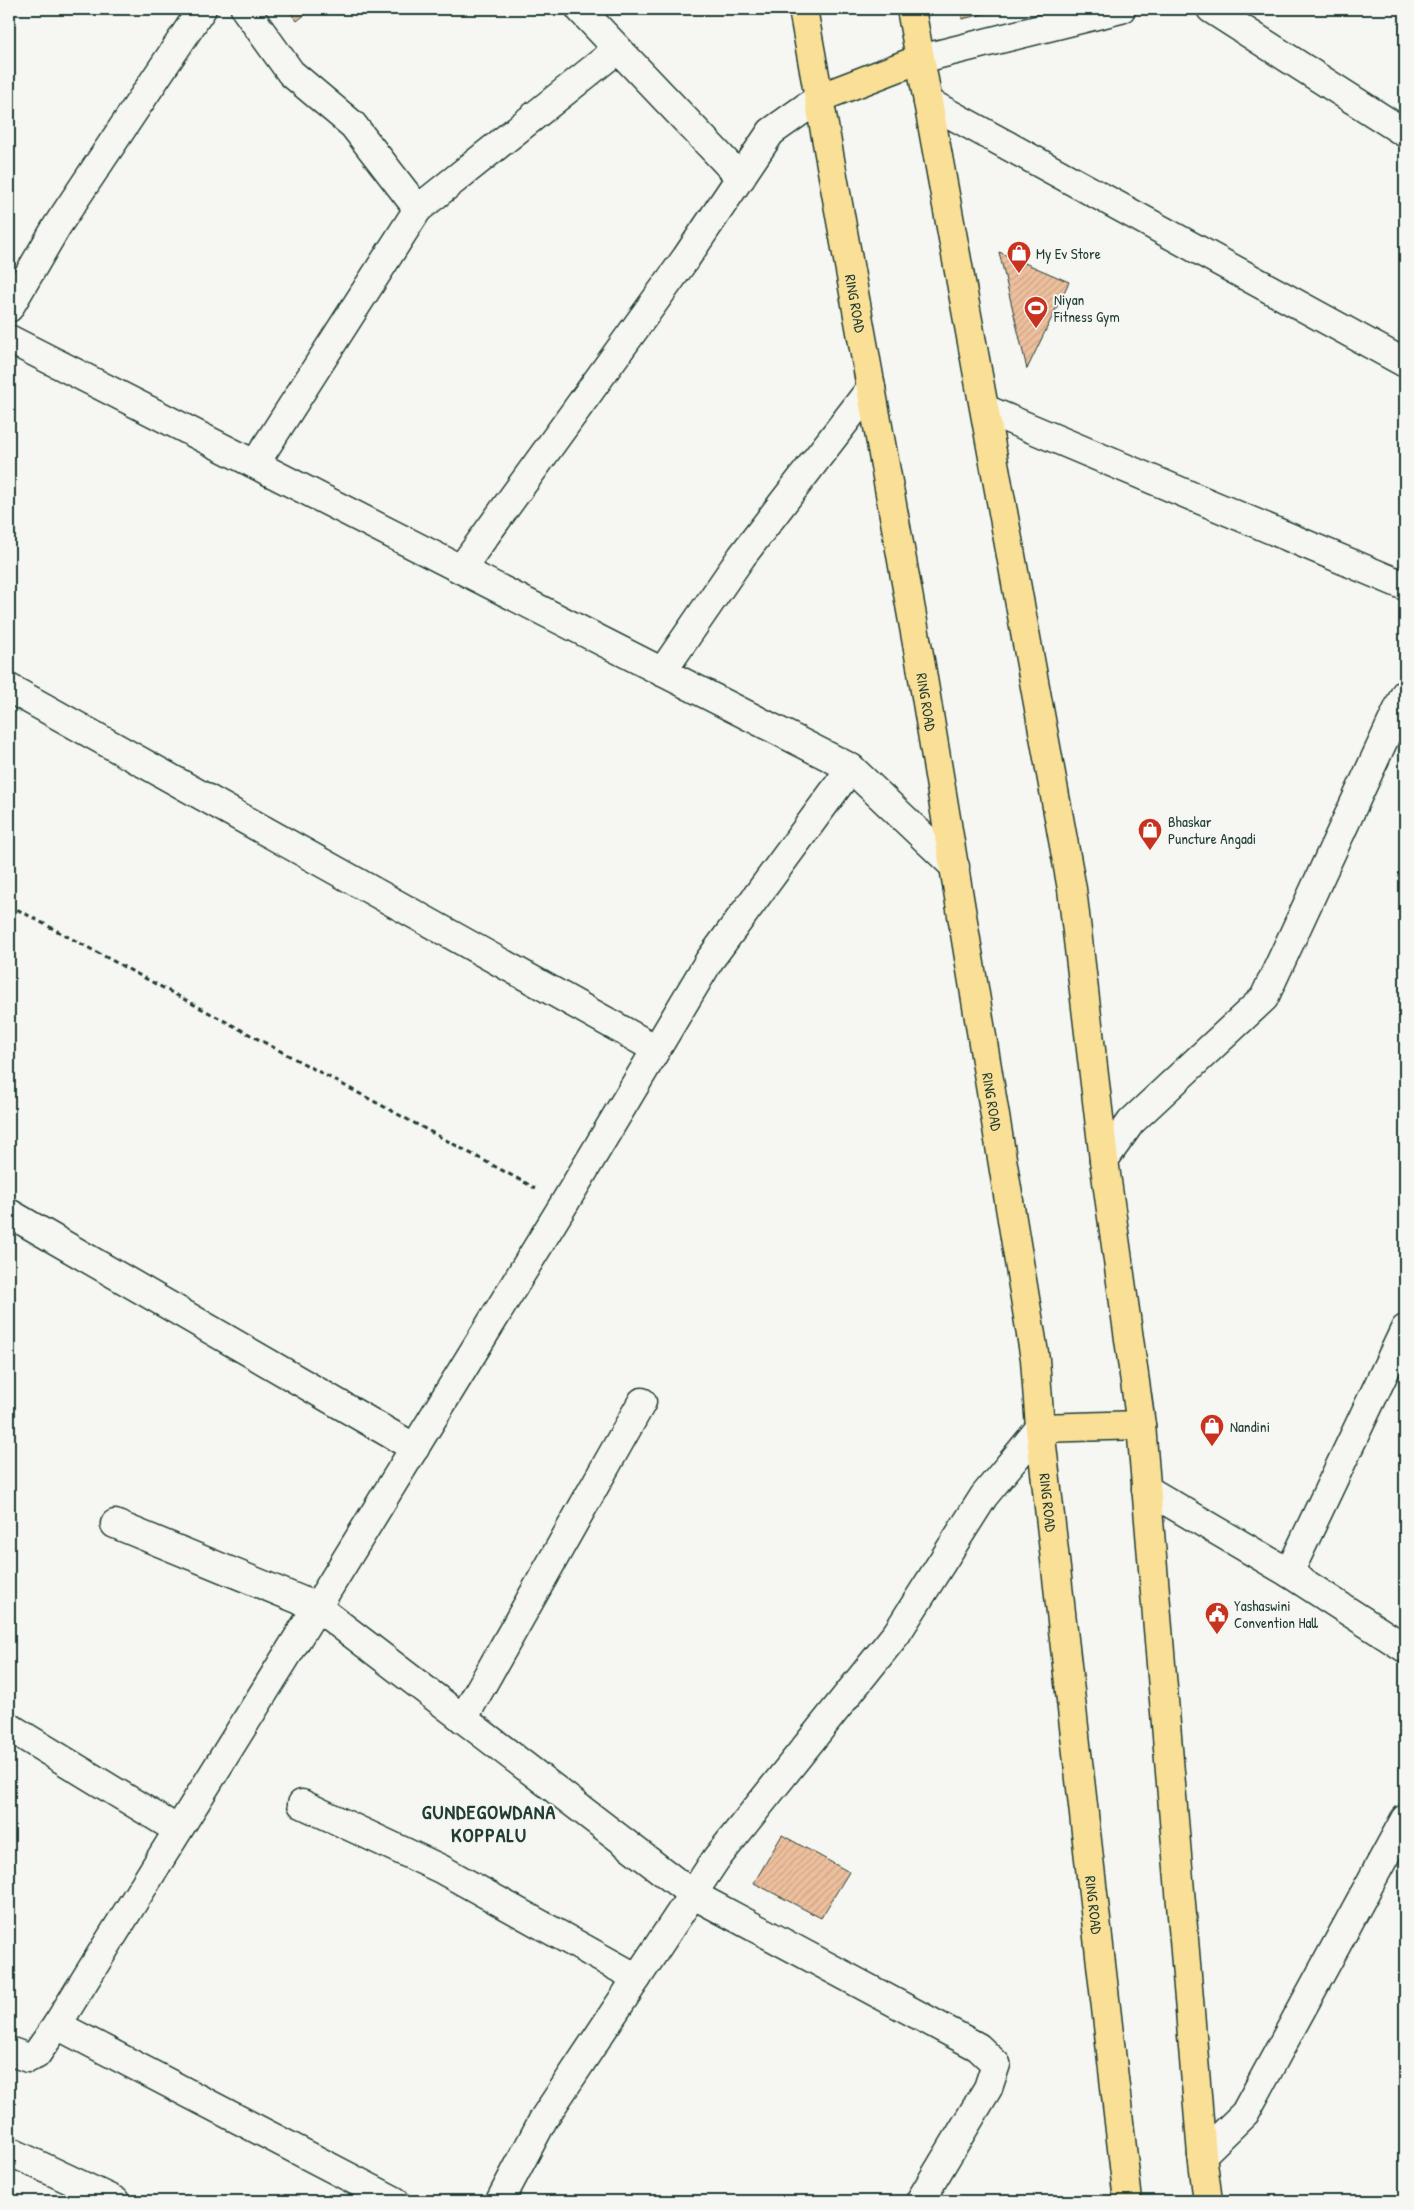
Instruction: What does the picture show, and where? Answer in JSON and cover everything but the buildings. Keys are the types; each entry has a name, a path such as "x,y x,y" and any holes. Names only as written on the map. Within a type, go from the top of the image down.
{"main road":[{"name":"RING ROAD","path":"803,9 922,666 1035,1359 1040,1428 1128,2201"},
{"path":"911,9 1072,889 1104,1160 1141,1425 1202,2155 1208,2201"},
{"path":"819,98 920,59"},
{"path":"1040,1428 1141,1425"}],"street":[{"path":"9,308 57,226 202,9"},
{"path":"245,9 291,73 352,125 418,209"},
{"path":"580,9 741,178"},
{"path":"920,59 1121,9"},
{"path":"1211,9 1405,133"},
{"path":"256,464 418,209 618,49"},
{"path":"461,569 686,258 772,132 819,98"},
{"path":"928,102 1405,363"},
{"path":"9,338 851,768 955,867"},
{"path":"662,672 742,556 871,388"},
{"path":"985,409 1405,586"},
{"path":"9,688 656,1050"},
{"path":"1104,1160 1131,1122 1264,998 1405,694"},
{"path":"9,2051 28,2058 36,2055 57,2025 415,1448 709,961 851,768"},
{"path":"9,1213 415,1448"},
{"path":"1289,1573 1405,1329"},
{"path":"463,1719 642,1402"},
{"path":"500,2201 544,2118 692,1894 716,1860 897,1633 984,1496 1040,1428"},
{"path":"1146,1489 1289,1573 1405,1648"},
{"path":"115,1524 317,1607 692,1894 978,2047 996,2064 988,2088 920,2201"},
{"path":"9,1727 178,1830"},
{"path":"302,1804 441,1869 637,1978"},
{"path":"1202,2155 1245,2113 1405,1819"},
{"path":"57,2025 395,2201"},
{"path":"13,2153 115,2201"}],"path":[{"path":"9,905 564,1204"}],"place":[{"name":"My Ev Store","path":"1019,274"},
{"name":"Niyan Fitness Gym","path":"1036,329"},
{"name":"Bhaskar Puncture Angadi","path":"1150,851"},
{"name":"Nandini","path":"1212,1447"},
{"name":"Yashaswini Convention Hall","path":"1217,1635"}],"district":[{"name":"GUNDEGOWDANA KOPPALU","path":"489,1822"}]}
